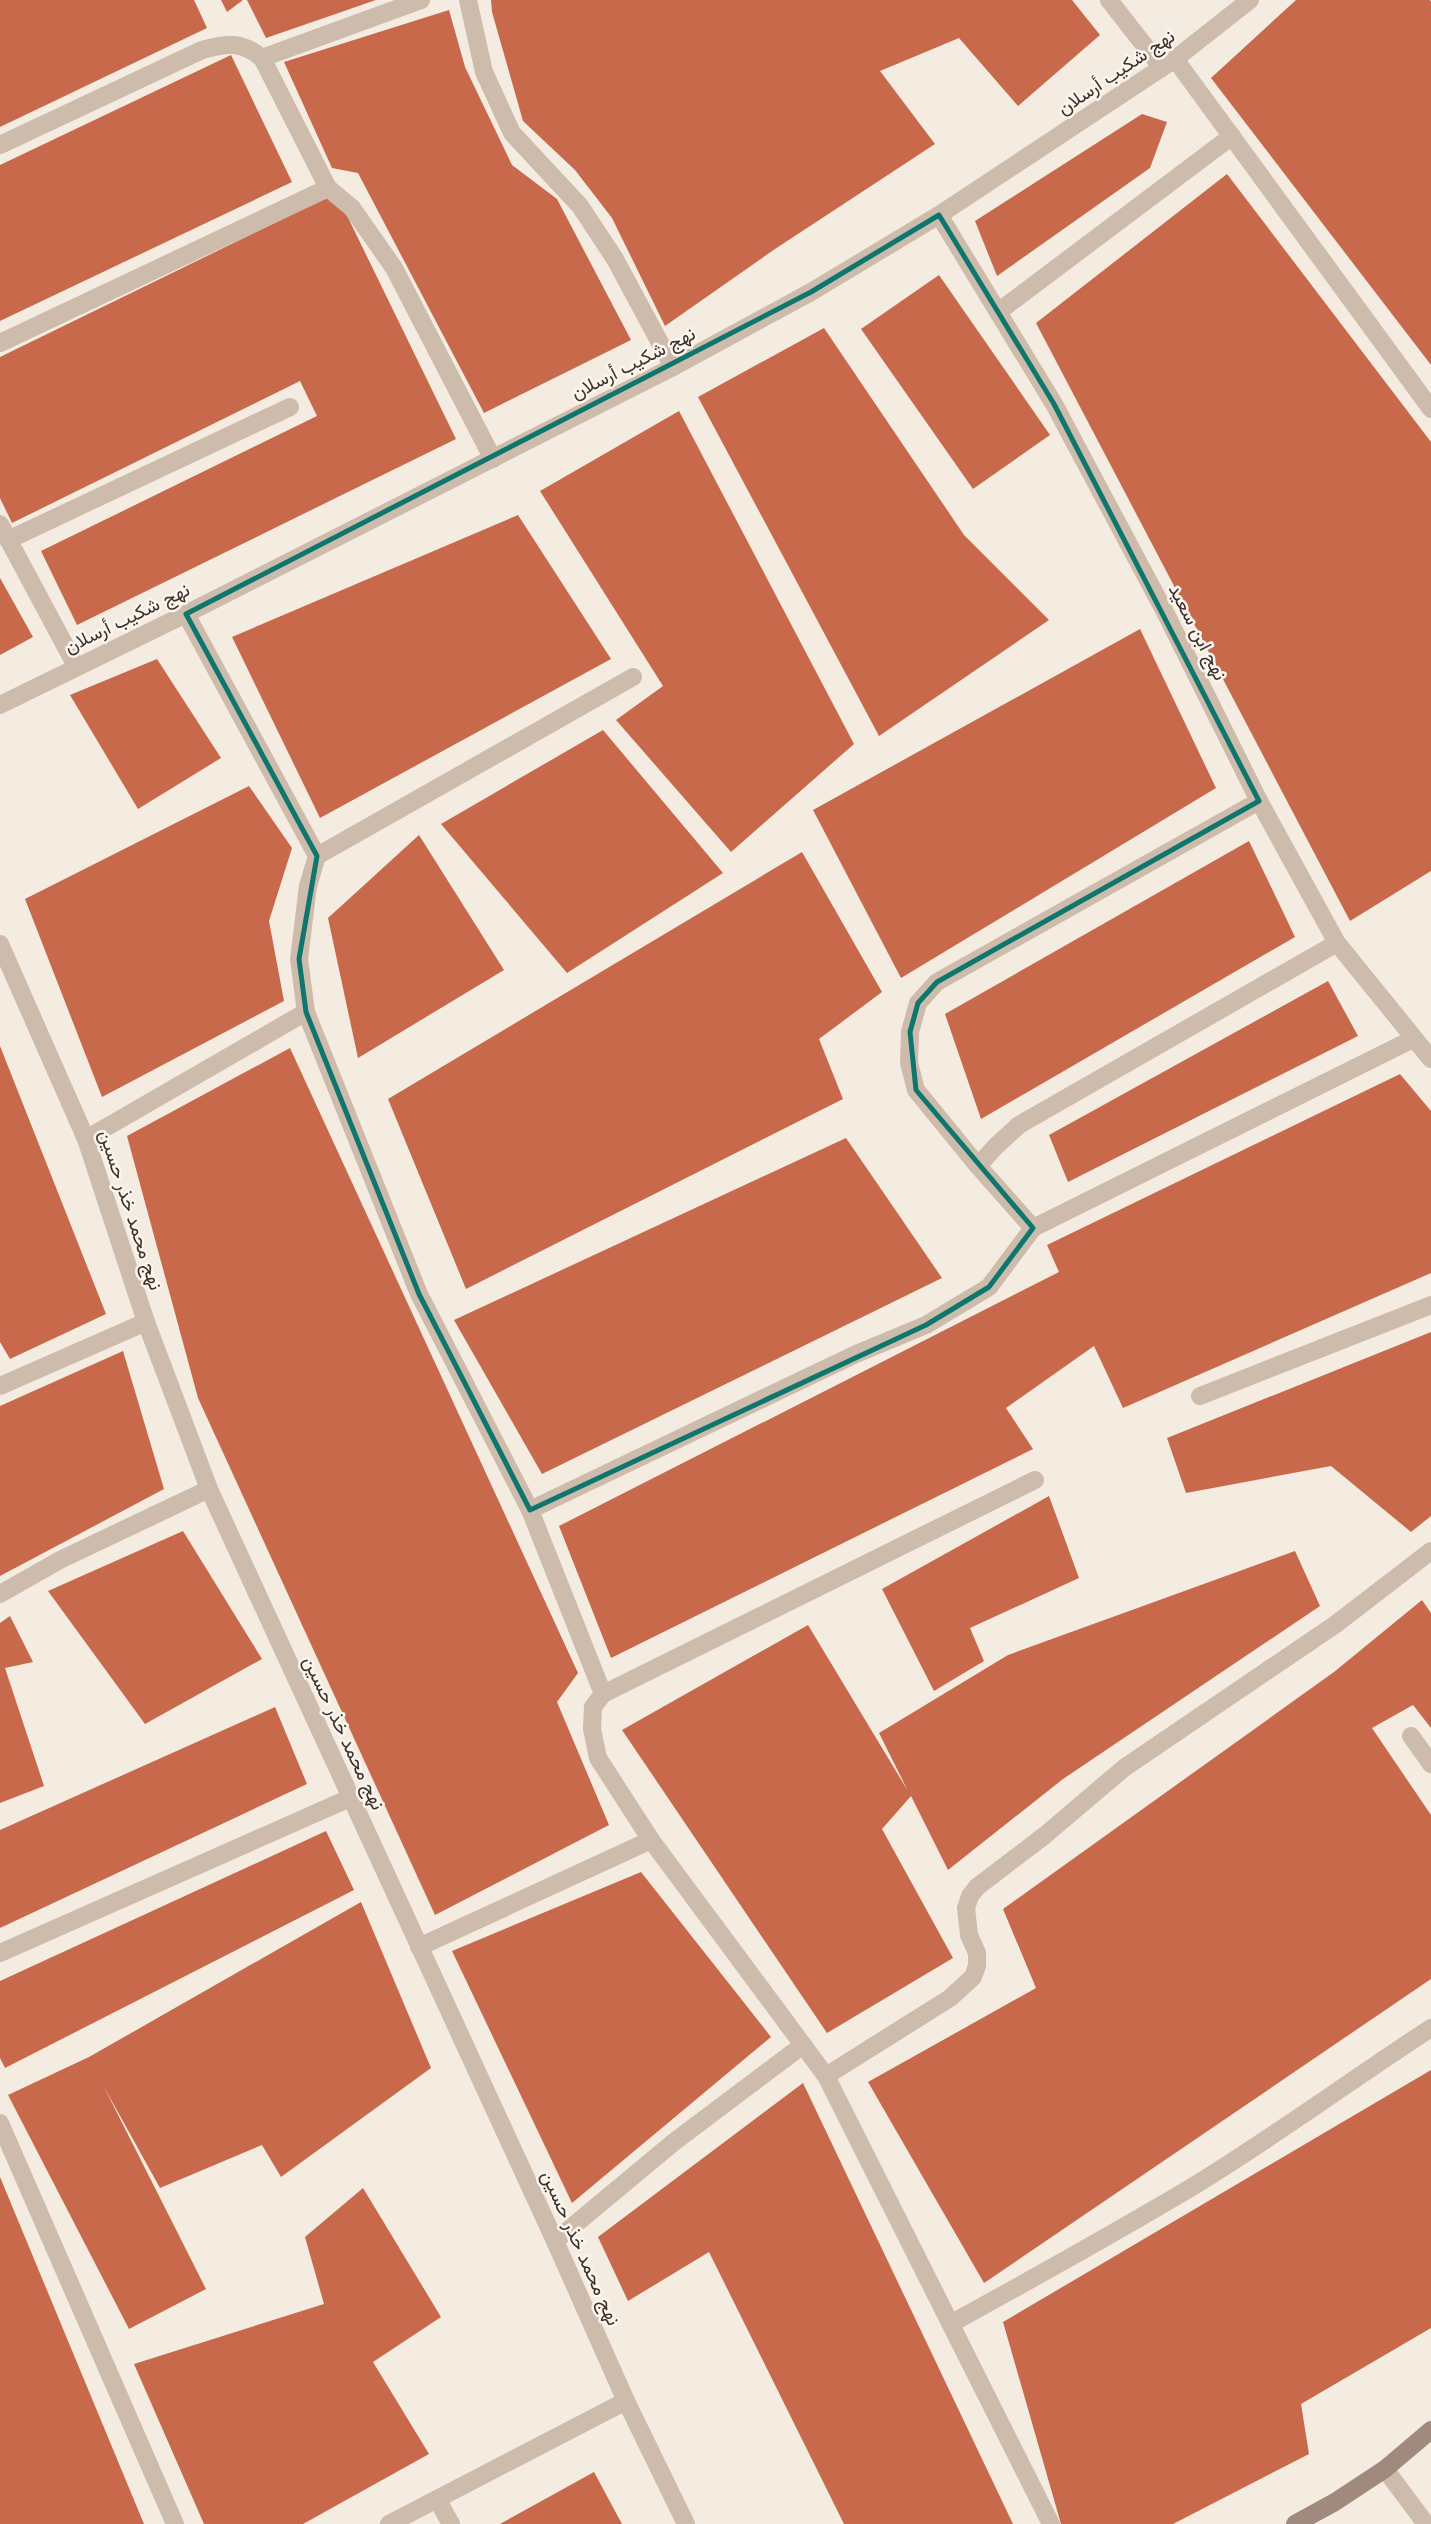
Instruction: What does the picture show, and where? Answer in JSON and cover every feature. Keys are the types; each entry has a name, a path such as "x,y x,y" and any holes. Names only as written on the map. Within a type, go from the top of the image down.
{"main road":[{"path":"1295,2524 1385,2469 1431,2430"}],"street":[{"path":"261,58 421,0"},
{"path":"468,0 484,72 512,133 580,206 615,259 673,367"},
{"path":"1109,0 1231,136 1431,409"},
{"name":"نهج شكيب أرسلان","path":"0,705 186,614 673,367 811,292 939,215 1168,64 1250,0"},
{"path":"0,145 202,50 238,44 251,49 261,58 328,188 352,208 394,268 493,458"},
{"path":"998,312 1231,136"},
{"path":"0,343 328,188"},
{"name":"نهج ابن سعيد","path":"939,215 1054,404 1153,589 1259,801 1337,943 1431,1059"},
{"path":"76,666 3,531 290,407"},
{"path":"186,614 317,856"},
{"path":"603,1694 530,1510 419,1294 306,1012 299,959 308,886 317,856 633,677"},
{"path":"1033,1228 978,1167 916,1090 909,1063 910,1032 918,1003 937,982 1259,801"},
{"path":"978,1167 1019,1125 1337,943"},
{"name":"نهج محمد خذر حسين","path":"0,944 86,1139 146,1322 209,1489 626,2401 686,2524"},
{"path":"86,1139 306,1012"},
{"path":"530,1510 856,1354 926,1325 989,1287 1033,1228 1413,1039"},
{"path":"1200,1396 1431,1305"},
{"path":"1,1383 146,1322"},
{"path":"1035,1480 603,1694 593,1707 592,1729 598,1758 651,1840 827,2076 1051,2524"},
{"path":"0,1594 61,1560 209,1489"},
{"path":"827,2076 950,1998 972,1977 977,1966 977,1953 969,1935 966,1908 977,1887 1044,1836 1124,1768 1336,1624 1431,1551"},
{"path":"1411,1736 1431,1764"},
{"path":"0,1953 350,1798"},
{"path":"419,1947 651,1840"},
{"path":"952,2323 1193,2186 1306,2114 1372,2066 1431,2028"},
{"path":"555,2241 674,2142 803,2045"},
{"path":"0,2123 175,2524"},
{"path":"389,2524 626,2401"},
{"path":"1385,2469 1426,2524"},
{"path":"437,2499 451,2524"}],"highlighted area":[{"path":"939,215 1054,404 1259,801 937,982 918,1003 910,1032 916,1090 1033,1228 989,1287 926,1325 530,1510 419,1294 306,1012 299,959 317,856 186,614 811,292"}],"building":[{"path":"0,0 194,0 207,28 0,127"},
{"path":"221,0 243,0 227,12"},
{"path":"247,0 376,0 266,38"},
{"path":"491,0 1072,0 1100,35 1018,106 959,38 880,71 935,144 775,249 665,326 612,218 575,170 523,121 492,12"},
{"path":"1296,0 1431,2 1431,365 1211,78"},
{"path":"449,10 465,67 512,165 557,199 631,340 484,413 358,173 332,168 284,62"},
{"path":"231,55 292,182 0,321 0,165"},
{"path":"1142,114 1167,122 1150,168 997,276 975,221"},
{"path":"1227,174 1431,442 1431,871 1350,921 1036,323"},
{"path":"336,193 456,439 77,625 41,551 317,416 300,381 12,523 0,498 0,357"},
{"path":"939,275 1050,435 973,489 861,329"},
{"path":"824,328 964,535 1049,620 879,736 698,397"},
{"path":"679,411 854,744 731,852 616,720 663,686 540,491"},
{"path":"518,515 611,659 320,818 232,637"},
{"path":"0,578 33,637 0,655"},
{"path":"1140,629 1216,788 901,978 813,810"},
{"path":"157,659 221,758 138,809 70,695"},
{"path":"603,730 723,873 567,973 441,824"},
{"path":"249,786 292,848 269,921 284,1001 102,1097 25,899"},
{"path":"419,835 504,970 358,1058 328,918"},
{"path":"1249,841 1295,937 981,1119 945,1014"},
{"path":"802,852 882,992 819,1039 843,1099 466,1289 388,1099"},
{"path":"1328,981 1358,1036 1068,1182 1049,1135"},
{"path":"0,1046 106,1314 10,1359 0,1342"},
{"path":"290,1048 578,1673 557,1702 609,1825 435,1915 198,1398 127,1136"},
{"path":"1400,1074 1431,1111 1431,1273 1123,1408 1094,1346 1006,1408 1033,1449 611,1658 559,1526 1059,1272 1047,1245"},
{"path":"846,1138 942,1278 542,1474 454,1320"},
{"path":"1431,1332 1431,1516 1411,1532 1331,1466 1186,1493 1167,1438"},
{"path":"123,1351 164,1489 0,1576 0,1406"},
{"path":"1049,1496 1079,1578 970,1628 984,1661 934,1691 882,1589"},
{"path":"183,1531 262,1659 145,1724 48,1591"},
{"path":"1295,1551 1320,1606 1063,1779 948,1870 911,1796 882,1829 953,1958 827,2033 622,1730 808,1625 908,1791 879,1733 1008,1655"},
{"path":"1422,1600 1431,1613 1431,1728 1413,1705 1372,1728 1431,1815 1431,1979 984,2283 868,2082 1036,1988 1003,1909 1334,1672"},
{"path":"10,1616 33,1662 5,1668 44,1786 0,1803 0,1623"},
{"path":"275,1707 307,1784 0,1928 0,1830"},
{"path":"326,1831 354,1890 5,2068 0,2058 0,1981"},
{"path":"641,1872 771,2037 572,2203 452,1951"},
{"path":"361,1902 431,2068 281,2177 262,2145 160,2188 104,2087 206,2289 129,2329 8,2095 89,2057"},
{"path":"1431,2070 1431,2328 1301,2404 1309,2454 1173,2524 1061,2524 1003,2322"},
{"path":"803,2083 1013,2524 844,2524 709,2252 628,2301 598,2237"},
{"path":"0,2177 144,2524 0,2524"},
{"path":"363,2188 441,2317 373,2362 429,2454 303,2524 204,2524 134,2364 324,2304 305,2237"},
{"path":"594,2472 622,2524 500,2524"}]}
